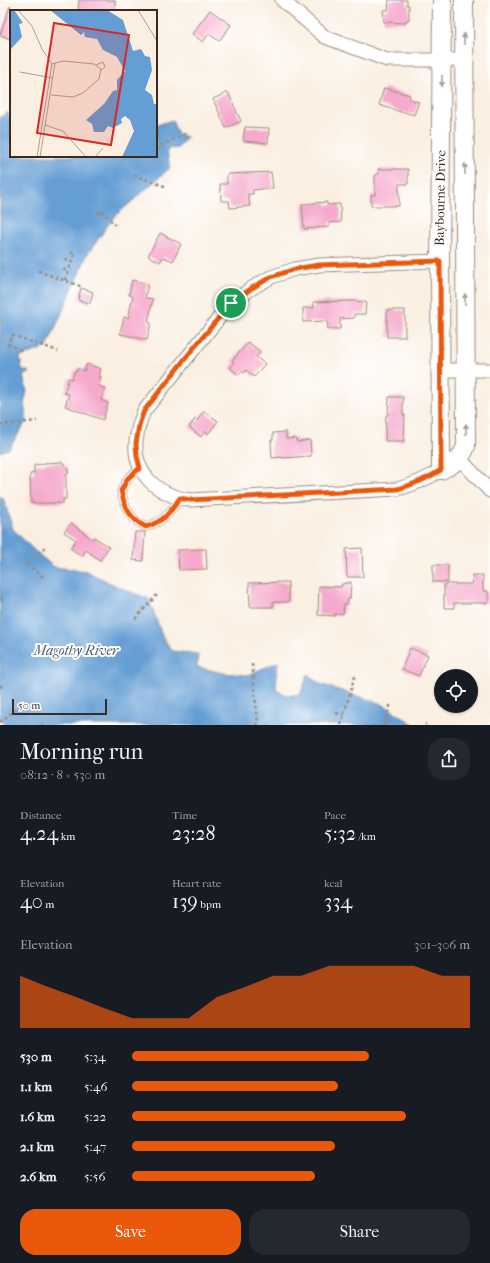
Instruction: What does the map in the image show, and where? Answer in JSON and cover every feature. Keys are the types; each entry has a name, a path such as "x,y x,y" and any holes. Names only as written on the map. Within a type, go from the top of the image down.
{"street":[{"path":"282,0 325,37 387,60 464,60"},
{"name":"Baybourne Drive","path":"441,470 440,261 442,0"},
{"name":"Baybourne Drive","path":"459,458 462,456 466,446 464,0"},
{"path":"440,261 319,265 295,269 271,277 252,288 231,303 144,411 139,425 136,444 137,456 140,468 154,486 180,498 190,500 397,489 412,486 428,479 453,464 459,458 490,491"},
{"path":"440,370 490,370"}],"lane":[{"path":"140,468 128,478 121,491 126,509 136,522 146,527 157,524 167,516 180,498"}],"path":[{"path":"157,148 188,132"},
{"path":"134,176 167,187"},
{"path":"98,214 101,210 115,225"},
{"path":"65,280 75,254 69,252"},
{"path":"66,259 72,262"},
{"path":"63,269 68,272"},
{"path":"38,271 83,287"},
{"path":"21,350 8,344 12,335 58,351"},
{"path":"0,425 37,421"},
{"path":"43,577 27,564 46,546"},
{"path":"136,619 157,595"},
{"path":"252,664 258,724 252,724"},
{"path":"341,725 355,675"},
{"path":"0,685 3,689"},
{"path":"0,722 25,702 29,707"},
{"path":"384,725 391,703"},
{"path":"336,713 344,715"}],"water":[{"path":"7,112 10,116 10,157 157,157 157,125 172,120 178,135 187,137 178,148 167,149 170,168 113,218 87,255 47,347 20,357 22,369 29,372 23,376 27,391 24,404 27,420 9,449 0,452 0,118"},
{"name":"Magothy River","path":"0,496 3,498 13,529 37,553 54,567 86,571 123,589 149,599 162,636 172,651 198,654 197,667 223,673 247,675 278,662 276,690 287,695 300,695 308,674 320,684 382,704 415,725 4,725 0,718"}],"building":[{"path":"79,0 115,0 115,10 78,10"},
{"path":"389,0 407,0 407,5 409,5 409,20 406,20 406,23 384,22 383,10 388,10"},
{"path":"10,6 10,39 0,35"},
{"path":"210,10 231,25 219,41 209,34 203,42 192,34"},
{"path":"384,88 410,95 409,99 419,102 414,115 379,105"},
{"path":"228,92 241,121 226,128 213,99"},
{"path":"245,127 269,128 268,143 243,141"},
{"path":"378,169 408,169 408,184 399,184 399,206 371,206 371,195 375,195 375,176 379,173"},
{"path":"271,172 273,188 253,190 253,194 248,194 250,206 230,208 229,201 221,201 220,184 227,184 227,174"},
{"path":"327,202 327,205 340,204 341,222 329,223 329,227 304,229 302,204"},
{"path":"160,233 181,244 173,261 163,257 160,262 148,256"},
{"path":"132,280 148,284 145,298 153,299 148,322 151,323 147,340 120,334 124,317 128,318 133,296 129,295"},
{"path":"81,288 93,292 90,303 78,300"},
{"path":"313,302 366,302 365,314 354,314 354,318 340,319 340,329 328,329 327,321 303,322 303,308 314,308"},
{"path":"387,310 405,310 405,337 387,337"},
{"path":"248,342 261,352 256,357 265,364 254,377 246,370 245,373 242,371 239,375 230,368 234,363 232,361"},
{"path":"87,364 101,369 99,376 101,377 98,385 105,389 101,400 108,403 103,420 65,406 69,394 64,393 69,378 72,379 78,368 84,371"},
{"path":"389,397 403,397 403,415 405,415 404,441 385,441 386,415 388,415"},
{"path":"204,411 218,421 208,434 205,431 201,437 189,427 195,419 197,421"},
{"path":"286,432 286,439 296,438 297,442 310,440 311,456 272,458 271,440 273,440 273,433"},
{"path":"62,462 68,468 68,474 66,475 66,499 63,499 63,503 31,503 30,474 34,473 34,465"},
{"path":"71,523 92,539 94,537 109,547 100,560 86,550 82,556 70,548 76,540 64,532"},
{"path":"135,532 145,532 143,561 133,560"},
{"path":"362,548 363,577 347,577 346,549"},
{"path":"206,549 207,569 179,570 178,550"},
{"path":"433,565 448,565 448,582 433,582"},
{"path":"472,575 483,575 483,591 488,591 488,603 454,603 454,608 444,608 444,584 473,584"},
{"path":"288,582 289,602 273,602 273,607 250,607 249,583"},
{"path":"351,582 350,599 348,599 347,604 344,604 343,614 335,614 335,616 318,615 319,586 341,587 342,584"},
{"path":"410,648 428,655 419,676 402,669"}],"route":[{"path":"440,261 441,470 428,479 412,486 397,489 190,500 180,498 167,516 157,524 146,527 136,522 126,509 121,491 128,478 140,468 136,444 139,425 144,411 231,303 271,277 295,269 319,265 440,261"}]}
